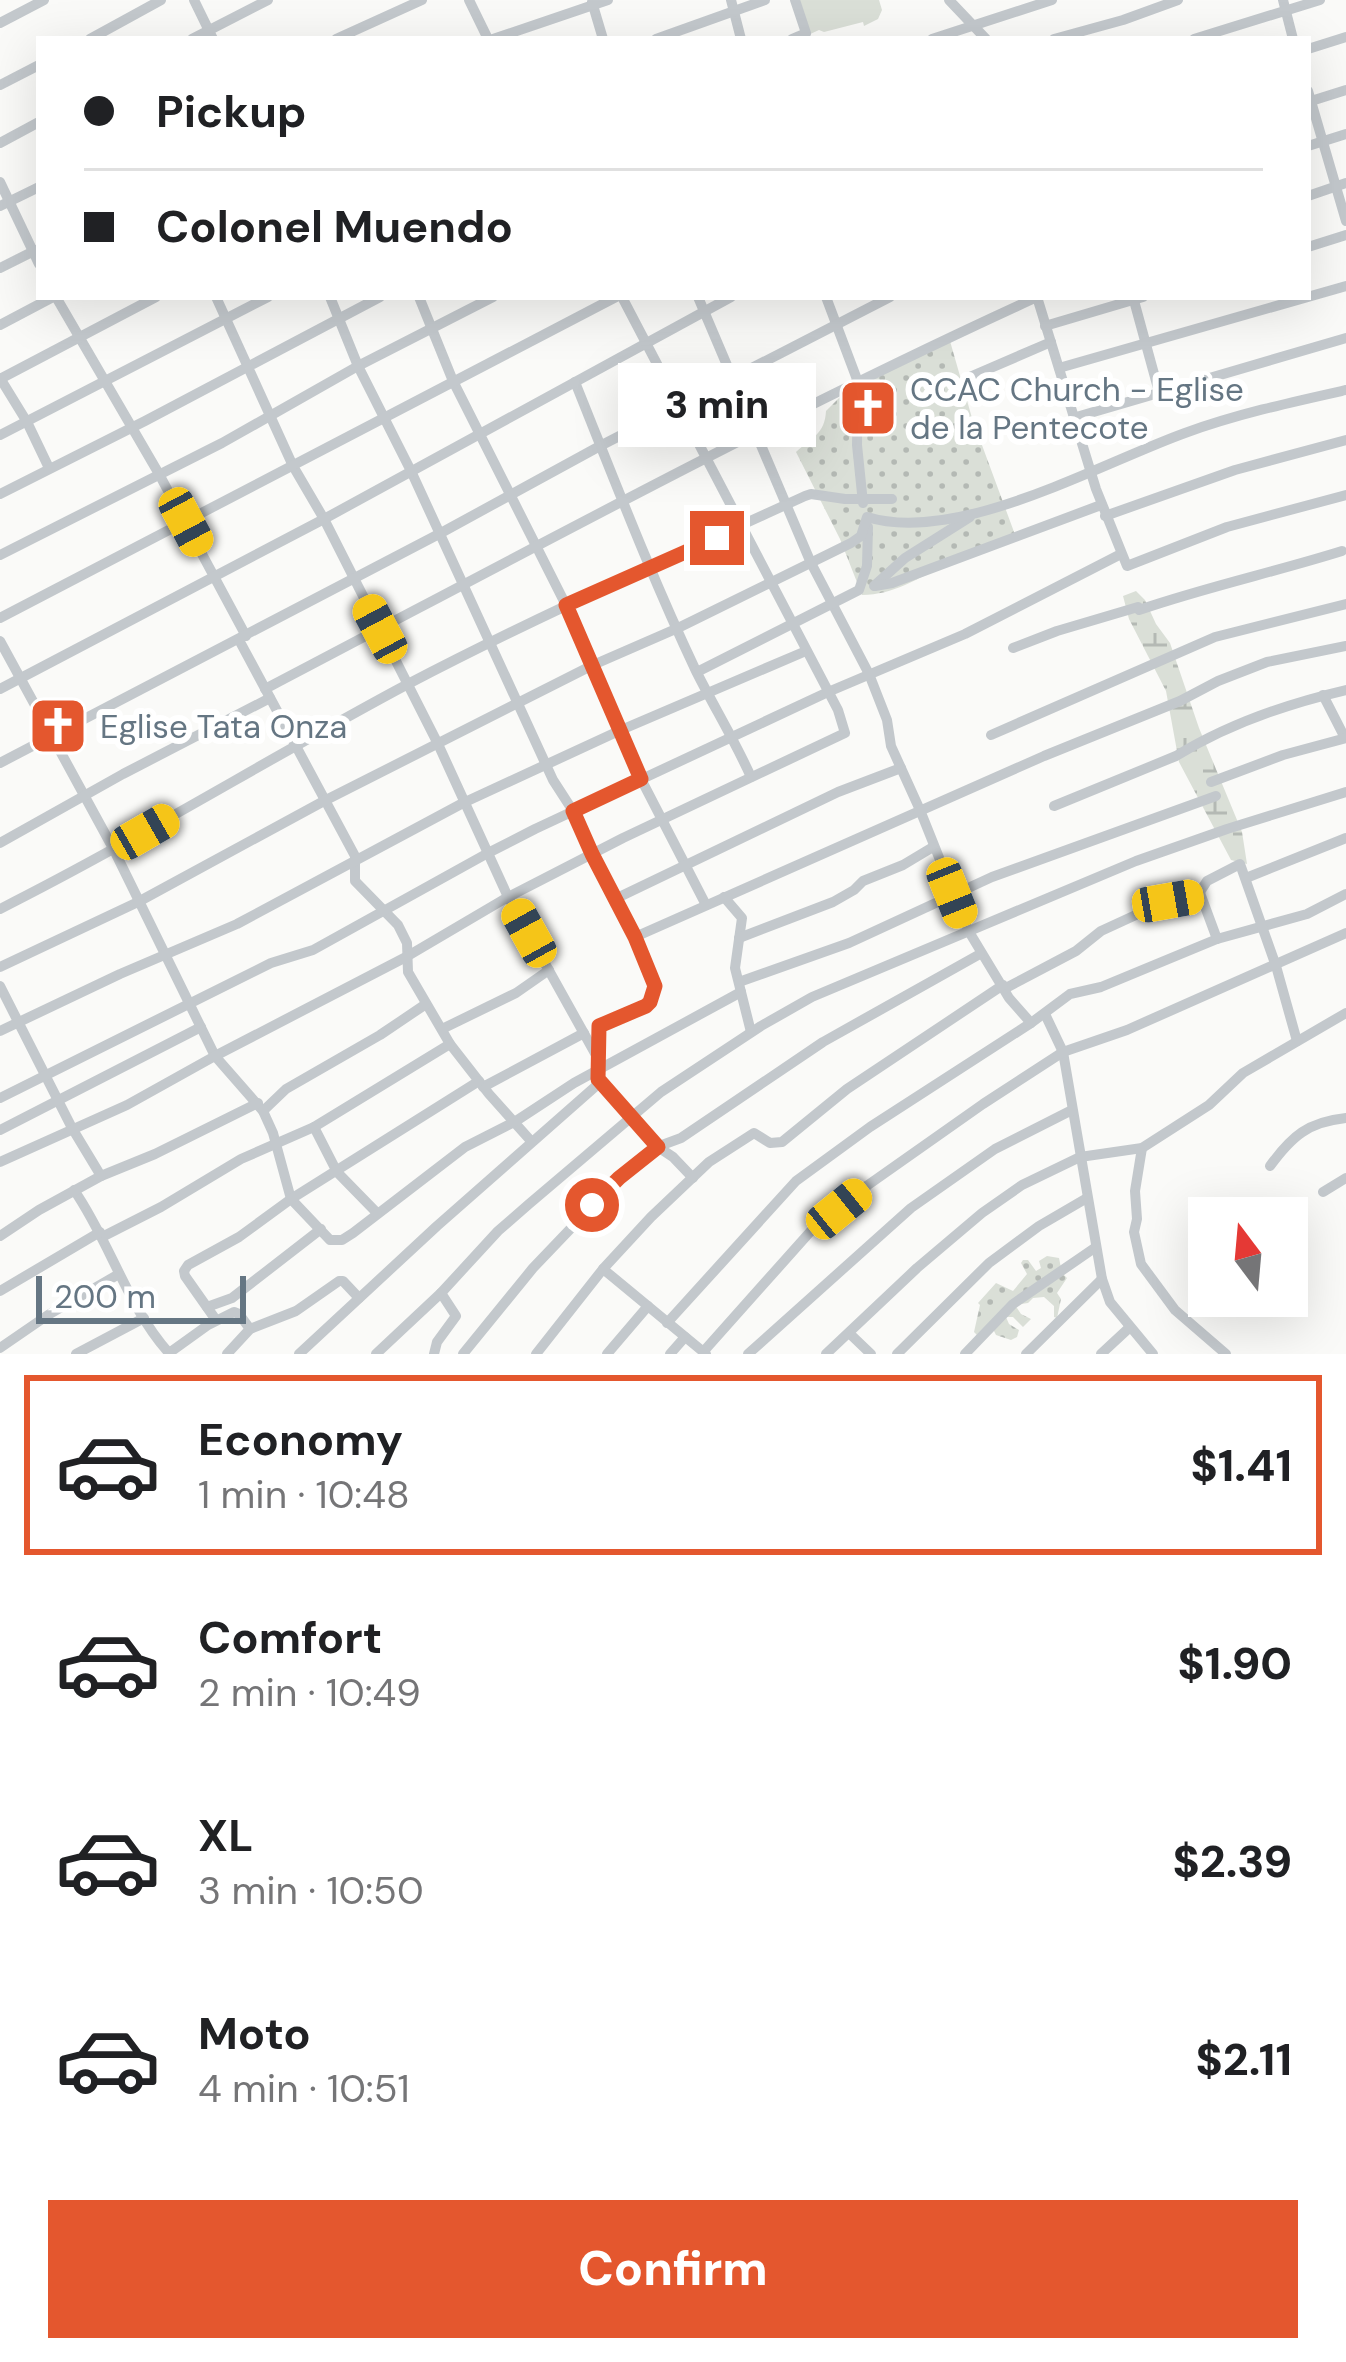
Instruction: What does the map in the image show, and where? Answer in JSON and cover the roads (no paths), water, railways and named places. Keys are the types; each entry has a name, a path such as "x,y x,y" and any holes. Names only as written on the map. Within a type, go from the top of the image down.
{"street":[{"path":"0,23 44,0"},
{"path":"95,36 161,0"},
{"path":"194,0 211,34 268,0"},
{"path":"344,36 422,0"},
{"path":"470,0 488,36"},
{"path":"498,36 608,0"},
{"path":"663,36 733,6 765,0"},
{"path":"795,0 806,33 798,36"},
{"path":"949,0 965,31 1045,1"},
{"path":"1065,36 1178,0"},
{"path":"1202,36 1284,5 1320,0"},
{"path":"592,3 602,36"},
{"path":"1284,5 1292,36"},
{"path":"733,6 740,36"},
{"path":"1311,48 1346,37"},
{"path":"0,86 36,67"},
{"path":"1311,98 1346,91"},
{"path":"1311,104 1340,185 1346,221"},
{"path":"0,143 36,124"},
{"path":"1311,145 1346,134"},
{"path":"0,182 4,204 36,253"},
{"path":"1311,195 1340,185"},
{"path":"4,204 36,188"},
{"path":"1311,246 1346,235"},
{"path":"0,268 36,255"},
{"path":"1311,296 1346,286"},
{"path":"0,325 48,300"},
{"path":"56,300 215,577 267,693 357,860 356,881 391,915 406,939 408,972 450,1044 531,1141"},
{"path":"49,468 0,378 150,300"},
{"path":"218,300 293,466 380,629 508,896 584,1033 598,1069 631,1118 693,1178"},
{"path":"0,435 262,300"},
{"path":"299,1354 596,1086 599,1026 646,1006 655,986 573,811 546,765 331,300"},
{"path":"0,494 374,300"},
{"path":"420,300 453,381 566,605 641,779 706,905"},
{"path":"0,555 487,300"},
{"path":"0,618 613,300"},
{"path":"0,1162 127,1105 406,957 508,896 843,735 846,729 828,692 621,300"},
{"path":"699,300 811,563 869,674 887,720 891,746 968,930 1031,1023"},
{"path":"0,689 725,300"},
{"path":"827,300 858,382 857,445 869,553 859,590"},
{"path":"0,763 884,300"},
{"path":"0,843 535,546 1031,300"},
{"path":"1038,300 1103,511 1126,566 1227,527 1346,494"},
{"path":"1045,326 1130,300"},
{"path":"1136,300 1159,392"},
{"path":"1059,368 1297,300"},
{"path":"1073,418 1346,338"},
{"path":"965,379 1051,342"},
{"path":"574,382 697,672 751,777"},
{"path":"867,517 904,524 980,512 1216,422 1346,390"},
{"path":"697,672 859,590 892,584 1235,470 1346,440"},
{"path":"0,909 114,850 295,745 566,605 811,494 892,499"},
{"path":"875,586 905,558 980,512"},
{"path":"0,967 138,902 324,801 593,665 771,584 857,539 867,517"},
{"path":"1013,648 1206,587 1342,551"},
{"path":"0,1097 271,962 313,950 573,811 965,634 1121,554"},
{"path":"991,735 1215,637 1346,604"},
{"path":"0,641 85,794 215,1055 261,1107 291,1199 330,1240 342,1240 465,1147 740,987 849,943 952,893 1216,796"},
{"path":"635,937 1244,670 1346,646"},
{"path":"0,1031 237,924 463,803 806,651"},
{"path":"1054,806 1176,756 1254,717 1346,690"},
{"path":"1211,782 1346,738 1323,695"},
{"path":"615,899 838,792 902,768"},
{"path":"376,1354 498,1231 661,1092 751,1032 812,998 968,930 1154,855 1346,792"},
{"path":"1246,878 1346,838"},
{"path":"739,938 833,902 863,881 933,847"},
{"path":"536,1354 651,1217 709,1162 746,1136 754,1133 770,1143 782,1142 847,1089 1003,987 1076,951 1101,931 1164,902 1200,893 1207,881 1240,864 1297,1041"},
{"path":"1200,893 1217,938"},
{"path":"667,1322 796,1181 1070,994 1105,985 1217,938 1310,913 1346,894"},
{"path":"724,897 742,918 735,958 751,1032"},
{"path":"603,1269 705,1353 810,1232 983,1104 1063,1052 1126,1030 1346,933"},
{"path":"463,1354 532,1268 619,1178 658,1147 681,1138 823,1042 980,954"},
{"path":"442,1029 516,993 549,970"},
{"path":"0,986 101,1176"},
{"path":"0,1236 101,1176 261,1107 427,1004"},
{"path":"826,1354 982,1213 1022,1185 1080,1157 1142,1148 1209,1105 1243,1073 1346,1013"},
{"path":"1046,1014 1063,1052 1102,1279 1110,1302 1153,1354"},
{"path":"0,1130 201,1027"},
{"path":"216,1320 185,1276 188,1265 481,1084 584,1033"},
{"path":"0,1291 241,1160 314,1127 450,1044"},
{"path":"748,1354 911,1208 995,1149 1072,1110"},
{"path":"1270,1166 1292,1137 1346,1118"},
{"path":"314,1127 337,1172 377,1214"},
{"path":"1142,1148 1134,1230 1141,1264 1174,1310 1226,1354"},
{"path":"1323,1192 1346,1178"},
{"path":"74,1190 168,1354 216,1320 236,1313 250,1329"},
{"path":"896,1354 989,1263 1087,1198"},
{"path":"207,1307 227,1300 321,1229"},
{"path":"965,1354 1013,1304 1096,1247"},
{"path":"0,1348 119,1274"},
{"path":"1026,1354 1102,1279"},
{"path":"227,1354 250,1329 296,1311 339,1281 359,1298"},
{"path":"434,1354 436,1342 456,1316 441,1293"},
{"path":"607,1354 648,1306"},
{"path":"76,1354 144,1318"},
{"path":"1101,1354 1130,1328"},
{"path":"849,1333 871,1354"},
{"path":"670,1354 685,1337"}],"place":[{"name":"CCAC Church - Eglise de la Pentecote","path":"868,408"},
{"name":"Eglise Tata Onza","path":"58,726"}]}
